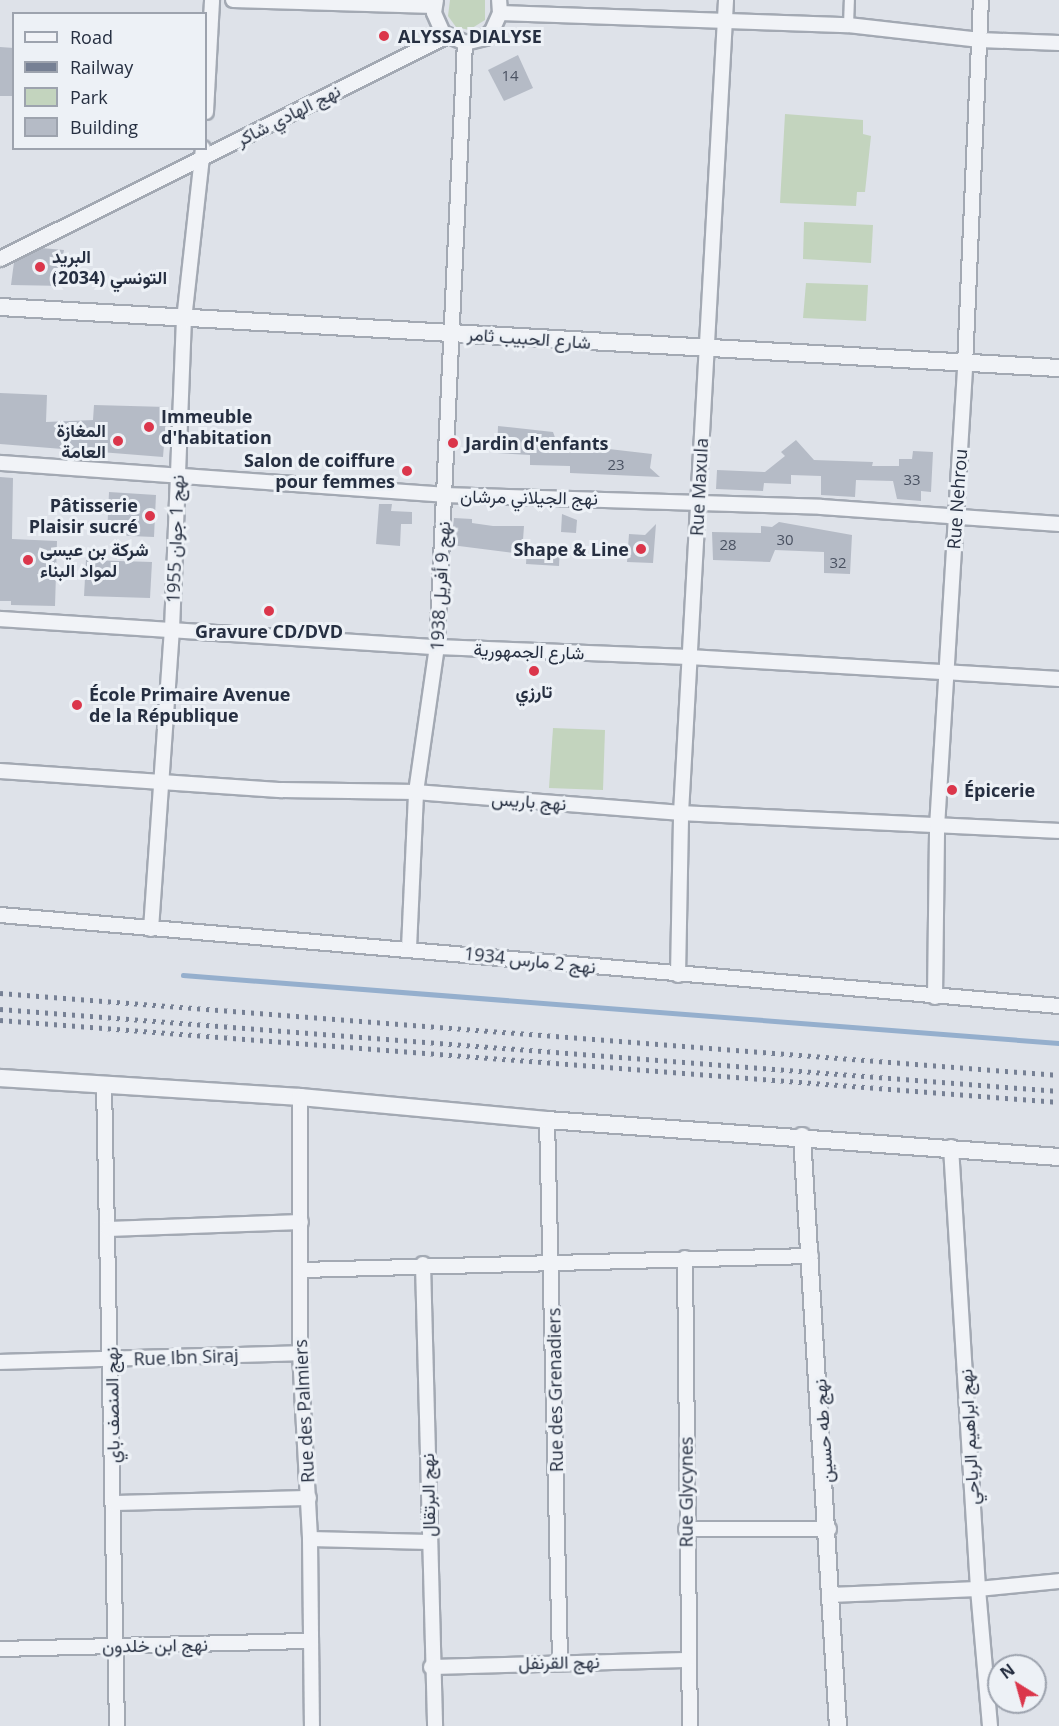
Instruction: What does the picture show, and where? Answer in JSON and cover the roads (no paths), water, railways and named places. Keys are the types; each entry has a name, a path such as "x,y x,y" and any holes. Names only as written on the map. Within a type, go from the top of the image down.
{"street":[{"path":"207,93 212,0"},
{"path":"233,0 435,3 436,21 447,36 465,42 485,38 500,7 848,25 980,40 1059,43"},
{"name":"Rue Maxula","path":"678,975 681,813 726,0"},
{"path":"848,25 849,0"},
{"name":"Rue Nehrou","path":"935,997 937,827 965,366 981,0"},
{"name":"نهج الهادي شاكر","path":"0,259 203,154 447,36"},
{"name":"نهج 9 أفريل 1938","path":"409,948 416,792 437,647 465,42"},
{"name":"نهج 1 جوان 1955","path":"151,929 172,630 176,473 183,403 184,320 203,154"},
{"name":"شارع الحبيب ثامر","path":"0,307 965,366 1059,368"},
{"name":"نهج الجيلاني مرشان","path":"0,464 176,473 444,495 698,502 1059,524"},
{"name":"شارع الجمهورية","path":"0,619 437,647 689,657 945,675 1059,679"},
{"name":"نهج باريس","path":"0,771 282,790 416,792 681,813 937,827 1059,831"},
{"name":"نهج 2 مارس 1934","path":"0,915 151,929 409,948 678,975 1059,1006"},
{"path":"0,1078 300,1097 548,1120 802,1136 1059,1157"},
{"name":"نهج المنصف باي","path":"104,1084 112,1359 114,1646 117,1726"},
{"name":"Rue des Palmiers","path":"300,1097 302,1270 300,1353 309,1498 312,1726"},
{"name":"Rue des Grenadiers","path":"548,1120 553,1262 560,1661"},
{"name":"نهج طه حسين","path":"802,1136 829,1530 830,1595 838,1726"},
{"name":"نهج ابراهيم الرياحي","path":"951,1147 978,1589 990,1726"},
{"path":"108,1229 301,1222"},
{"path":"302,1270 423,1264 811,1256"},
{"name":"Rue Glycynes","path":"685,1258 687,1660 690,1726"},
{"name":"نهج البرتقال","path":"423,1264 431,1667 435,1726"},
{"name":"Rue Ibn Siraj","path":"0,1362 300,1353"},
{"path":"113,1503 309,1498"},
{"path":"686,1529 829,1530"},
{"path":"310,1539 429,1542"},
{"path":"830,1595 978,1589 1059,1581"},
{"name":"نهج ابن خلدون","path":"0,1649 310,1641"},
{"name":"نهج القرنفل","path":"431,1667 560,1661 687,1660"}],"waterway":[{"path":"183,975 1059,1043"}],"railway":[{"path":"0,993 1059,1075"},
{"path":"0,1009 1059,1091"},
{"path":"0,1020 1059,1102"}],"place":[{"name":"ALYSSA DIALYSE","path":"384,36"},
{"name":"البريد التونسي (2034)","path":"40,267"},
{"name":"Immeuble d'habitation","path":"149,427"},
{"name":"المغازة العامة","path":"118,441"},
{"name":"Jardin d'enfants","path":"453,443"},
{"name":"Salon de coiffure pour femmes","path":"407,471"},
{"name":"Pâtisserie Plaisir sucré","path":"150,516"},
{"name":"Shape & Line","path":"641,549"},
{"name":"شركة بن عيسى لمواد البناء","path":"28,560"},
{"name":"Gravure CD/DVD","path":"269,611"},
{"name":"تارزي","path":"534,671"},
{"name":"École Primaire Avenue de la République","path":"77,705"},
{"name":"Épicerie","path":"952,790"}]}
